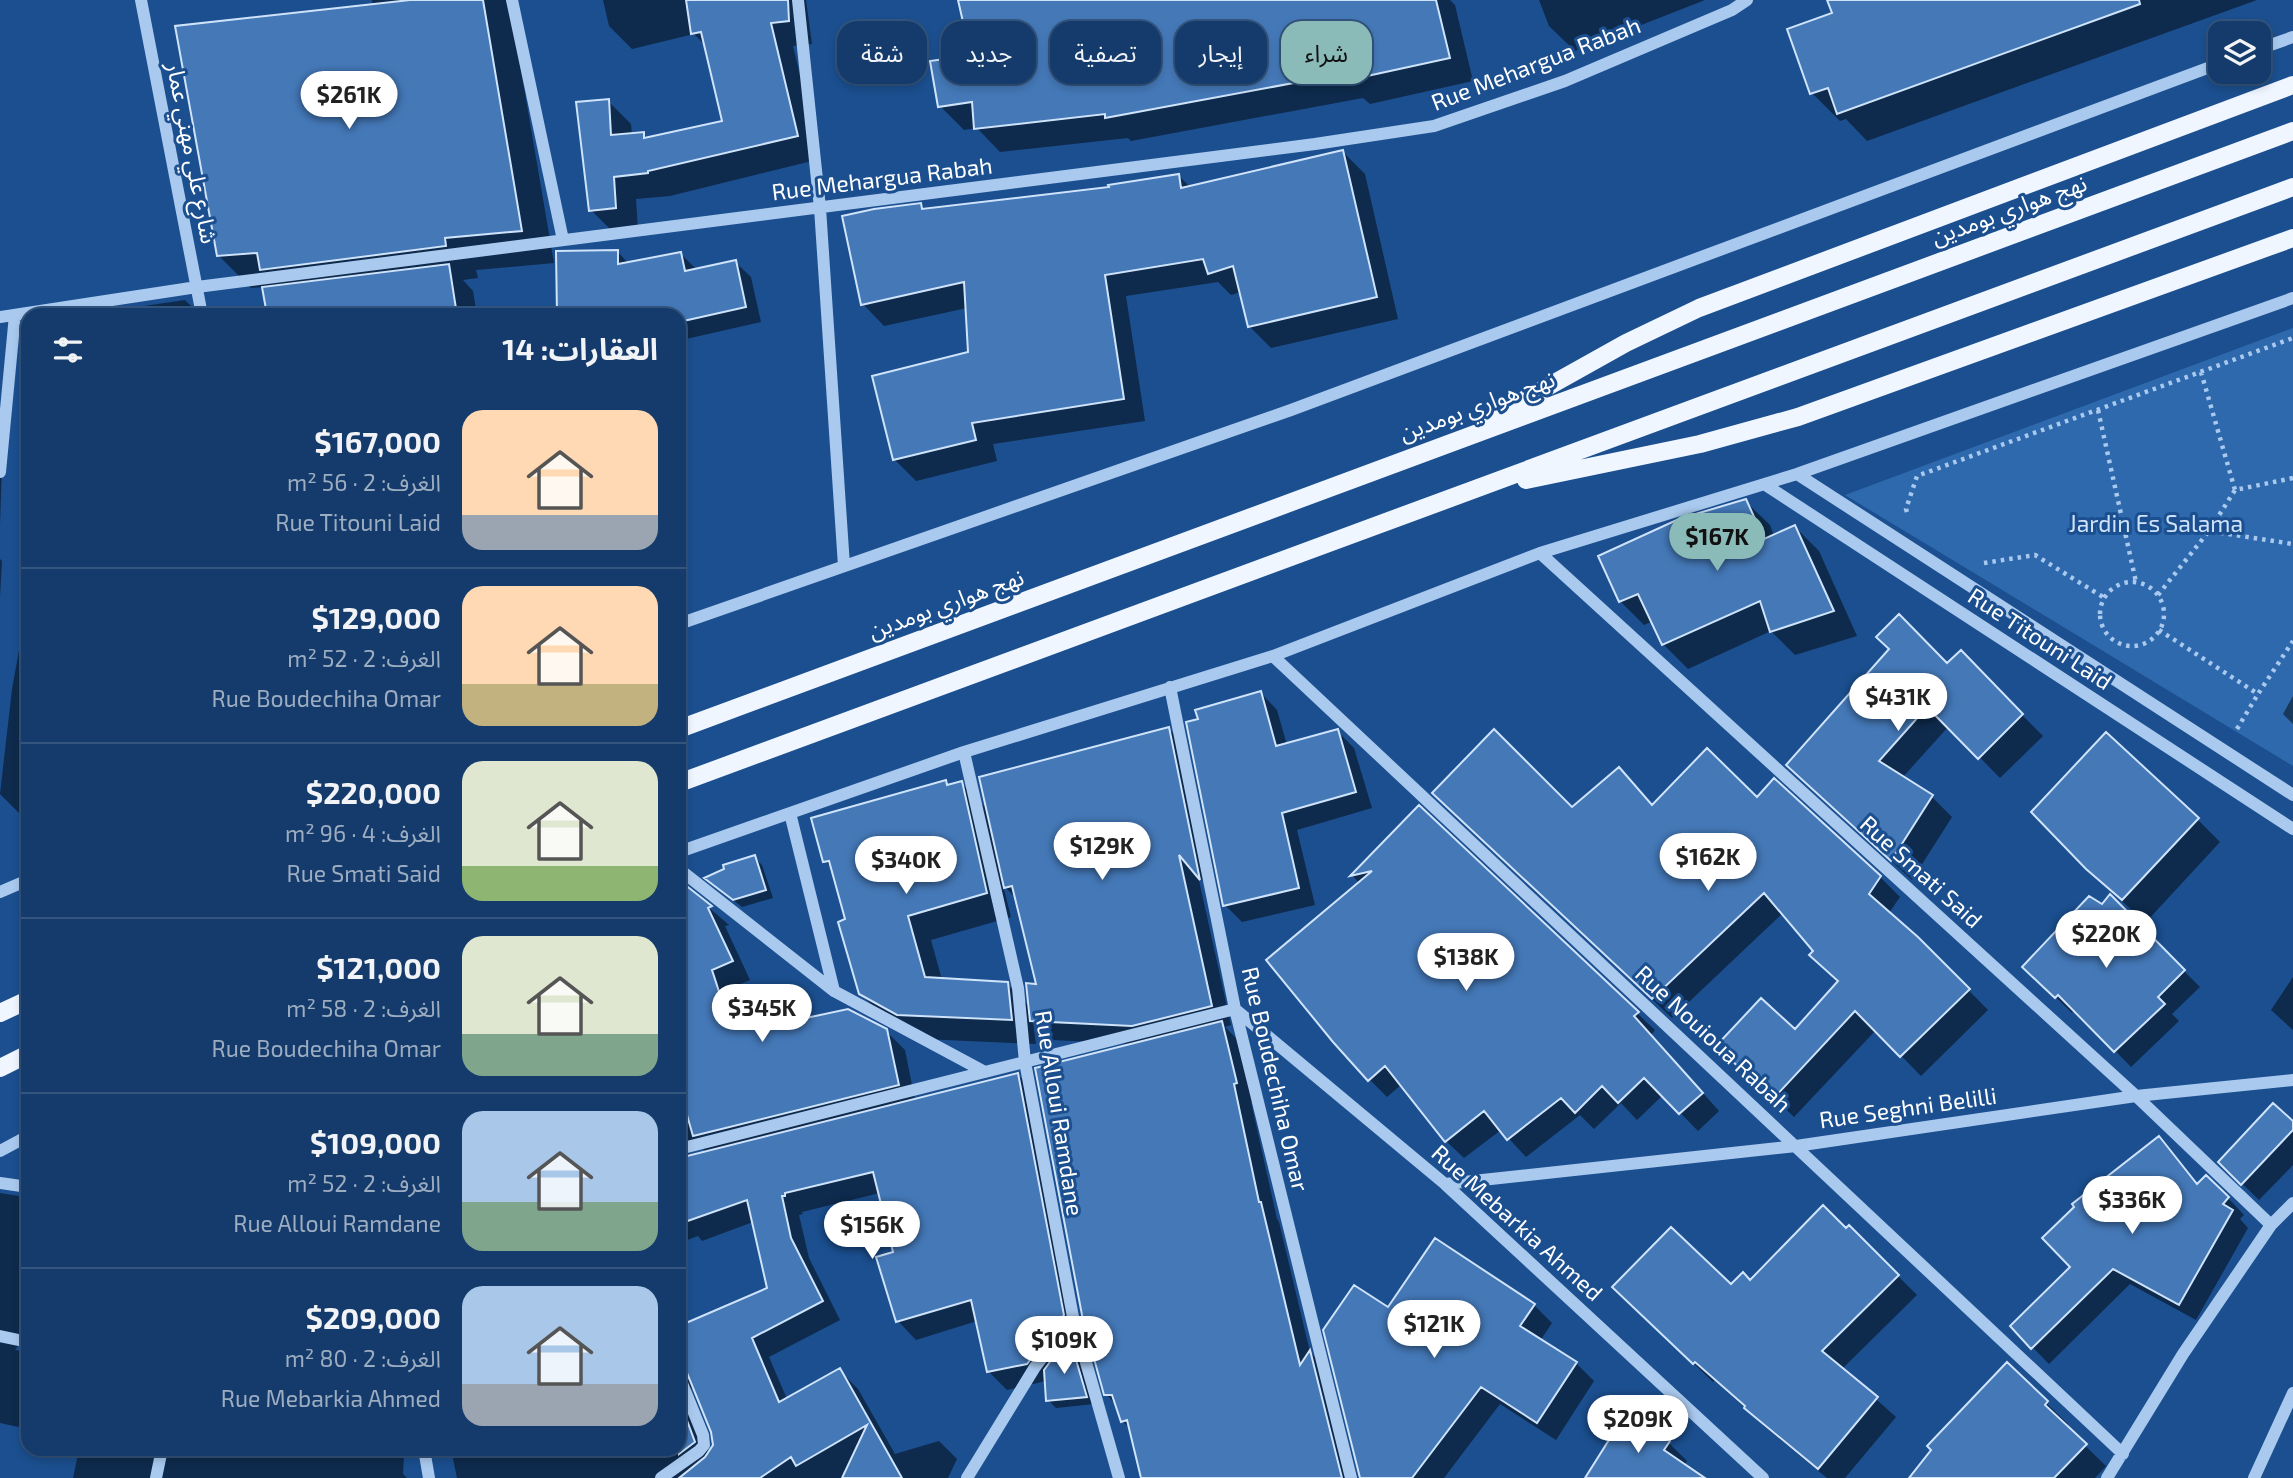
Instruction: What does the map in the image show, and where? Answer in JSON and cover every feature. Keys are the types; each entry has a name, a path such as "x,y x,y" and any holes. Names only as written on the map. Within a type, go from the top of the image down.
{"main road":[{"path":"1442,446 1626,343 1699,308 2293,85"},
{"name":"نهج هواري بومدين","path":"686,726 2293,131"},
{"path":"686,780 2293,187"},
{"path":"1468,492 1700,444 1798,417 2293,238"},
{"path":"0,1013 21,1003"},
{"path":"0,1068 21,1058"}],"street":[{"name":"شارع علي مهني عمار","path":"141,0 201,308"},
{"path":"512,0 563,240"},
{"path":"798,0 820,208 844,566"},
{"name":"Rue Mehargua Rabah","path":"60,308 197,287 1302,146 1434,126 1565,81 1732,10 1747,0"},
{"path":"2271,45 2293,37"},
{"path":"686,622 1291,410 2208,68"},
{"path":"686,850 964,752 1273,656 1540,553 1797,474 2293,298"},
{"name":"Rue Mehargua Rabah","path":"0,317 21,314"},
{"path":"0,472 15,315"},
{"name":"Rue Titouni Laid","path":"1797,474 2293,795"},
{"name":"Rue Titouni Laid","path":"1764,484 2293,829"},
{"name":"Rue Smati Said","path":"1540,553 2136,1096 2271,1225"},
{"name":"Rue Nouioua Rabah","path":"1273,656 2123,1454"},
{"name":"Rue Boudechiha Omar","path":"1170,687 1235,1009 1352,1478"},
{"name":"Rue Alloui Ramdane","path":"964,752 1018,988 1025,1062 1073,1317 1119,1478"},
{"path":"790,813 834,991"},
{"path":"686,875 834,991 985,1072"},
{"path":"0,892 21,883"},
{"path":"686,1148 1235,1009"},
{"name":"Rue Mebarkia Ahmed","path":"1235,1009 1445,1184 1763,1478"},
{"name":"Rue Seghni Belilli","path":"1445,1184 1796,1146 2136,1096 2293,1080"},
{"path":"0,1151 21,1140"},
{"path":"0,1183 21,1186"},
{"path":"2107,1478 2183,1354 2271,1225 2293,1203"},
{"path":"967,1478 1035,1367 1073,1317"},
{"path":"0,1336 21,1340"},
{"path":"662,1478 704,1445 703,1435 686,1393"},
{"path":"2254,1478 2293,1393"},
{"path":"156,1478 161,1456"},
{"path":"425,1456 429,1478"}],"path":[{"path":"1909,519 1906,509 1917,476 2293,338"},
{"path":"2200,373 2235,490"},
{"path":"2098,410 2136,582"},
{"path":"2158,594 2209,531 2235,490 2293,478"},
{"path":"2209,531 2293,544"},
{"path":"1975,564 2035,555 2104,597"},
{"path":"2136,582 2150,587 2158,594 2164,615 2159,630 2148,642 2127,646 2117,642 2102,628 2099,617 2104,597 2110,589 2119,584 2136,582"},
{"path":"2159,630 2258,694"},
{"path":"2224,725 2236,732 2258,694 2290,650 2293,641"}],"green space":[{"name":"Jardin Es Salama","path":"2293,328 2293,766 1845,495"}],"building":[{"path":"410,0 483,0 522,231 445,238 446,246 260,270 257,253 217,256 175,26"},
{"path":"686,0 788,0 789,21 771,23 798,136 648,173 614,177 616,208 589,211 576,102 609,99 611,135 644,132 644,138 722,121 701,32 691,34"},
{"path":"958,0 1436,0 1450,58 1372,75 1372,21 1281,21 1281,84 1288,84 1105,118 1105,114 974,129 972,102 938,107 930,61 941,59 941,84 1036,84 1036,21 963,21"},
{"path":"1827,0 2139,0 2140,4 1837,114 1828,88 1810,94 1787,29 1832,13"},
{"path":"1343,150 1377,297 1248,327 1233,266 1208,274 1203,259 1105,275 1124,399 972,423 976,440 893,460 872,376 968,352 964,282 861,305 842,216 921,203 922,209 1109,187 1108,185 1179,174 1181,188"},
{"path":"618,250 618,264 681,252 685,271 736,260 746,307 686,320 686,308 557,308 556,251"},
{"path":"449,264 456,308 266,308 262,287"},
{"path":"1746,499 1764,539 1795,525 1834,611 1770,632 1760,601 1662,645 1638,594 1619,602 1598,556 1679,519"},
{"path":"1899,614 1947,663 1961,650 2023,714 1978,759 1927,707 1879,761 1933,795 1891,861 1786,765 1889,649 1876,637"},
{"path":"1261,691 1276,746 1338,729 1356,792 1282,813 1299,888 1223,906 1186,722 1198,719 1195,710"},
{"path":"1169,727 1200,880 1179,855 1212,1006 1132,1026 1030,1021 1026,983 1036,984 1012,886 1004,888 979,777"},
{"path":"1494,729 1572,807 1619,767 1652,805 1707,748 1757,797 1774,778 1881,876 1869,894 1918,937 1970,989 1900,1057 1855,1011 1773,1099 1716,1046 1761,998 1795,1029 1838,981 1809,955 1813,951 1764,893 1652,999 1432,793"},
{"path":"2106,732 2199,818 2122,900 2086,869 2031,812"},
{"path":"946,780 947,785 962,781 987,893 908,916 925,977 1008,982 1012,1020 897,1015 859,994 838,922 845,919 829,861 823,862 811,818"},
{"path":"1419,805 1639,1012 1634,1016 1703,1093 1679,1114 1644,1078 1618,1103 1602,1086 1575,1113 1561,1098 1507,1140 1484,1111 1445,1142 1385,1066 1368,1081 1266,960 1372,871 1350,876"},
{"path":"755,855 766,890 733,900 704,878 724,869 723,865"},
{"path":"686,886 712,906 708,908 733,961 712,970 730,1025 774,1012 778,1024 848,1009 887,1029 899,1085 693,1136 686,1112"},
{"path":"2110,894 2185,970 2158,997 2165,1004 2114,1052 2058,995 2055,998 2022,967 2089,896 2102,904"},
{"path":"1222,1021 1237,1083 1234,1084 1259,1202 1300,1365 1310,1350 1342,1478 1141,1478 1127,1420 1121,1422 1112,1395 1104,1395 1082,1315 1035,1068"},
{"path":"1018,1073 1064,1315 1027,1364 987,1372 971,1300 896,1322 876,1257 893,1252 873,1172 785,1193 785,1196 782,1196 791,1238 823,1301 752,1338 779,1402 840,1368 902,1478 842,1478 867,1425 796,1466 791,1457 760,1478 679,1478 705,1457 713,1445 711,1432 686,1372 686,1323 767,1288 747,1200 686,1222 686,1156"},
{"path":"2273,1103 2293,1121 2293,1130 2241,1185 2218,1162"},
{"path":"2159,1136 2197,1184 2206,1175 2229,1197 2223,1204 2233,1210 2179,1305 2113,1269 2031,1349 2010,1326 2070,1267 2042,1238 2074,1207 2072,1204"},
{"path":"1823,1205 1846,1228 1849,1225 1899,1275 1822,1351 1878,1397 1818,1469 1744,1408 1745,1406 1695,1362 1693,1364 1612,1287 1671,1227 1731,1284 1743,1272 1750,1280"},
{"path":"1435,1238 1535,1304 1520,1326 1577,1362 1537,1423 1481,1387 1412,1478 1360,1478 1323,1330 1354,1285 1388,1307"},
{"path":"1069,1336 1087,1397 1046,1401 1044,1370"},
{"path":"2007,1362 2048,1401 2045,1405 2087,1444 2054,1478 1909,1478 1931,1450 1927,1446"},
{"path":"1626,1413 1670,1441 1664,1450 1705,1478 1585,1478"},
{"path":"686,1418 695,1442 686,1449"}]}
